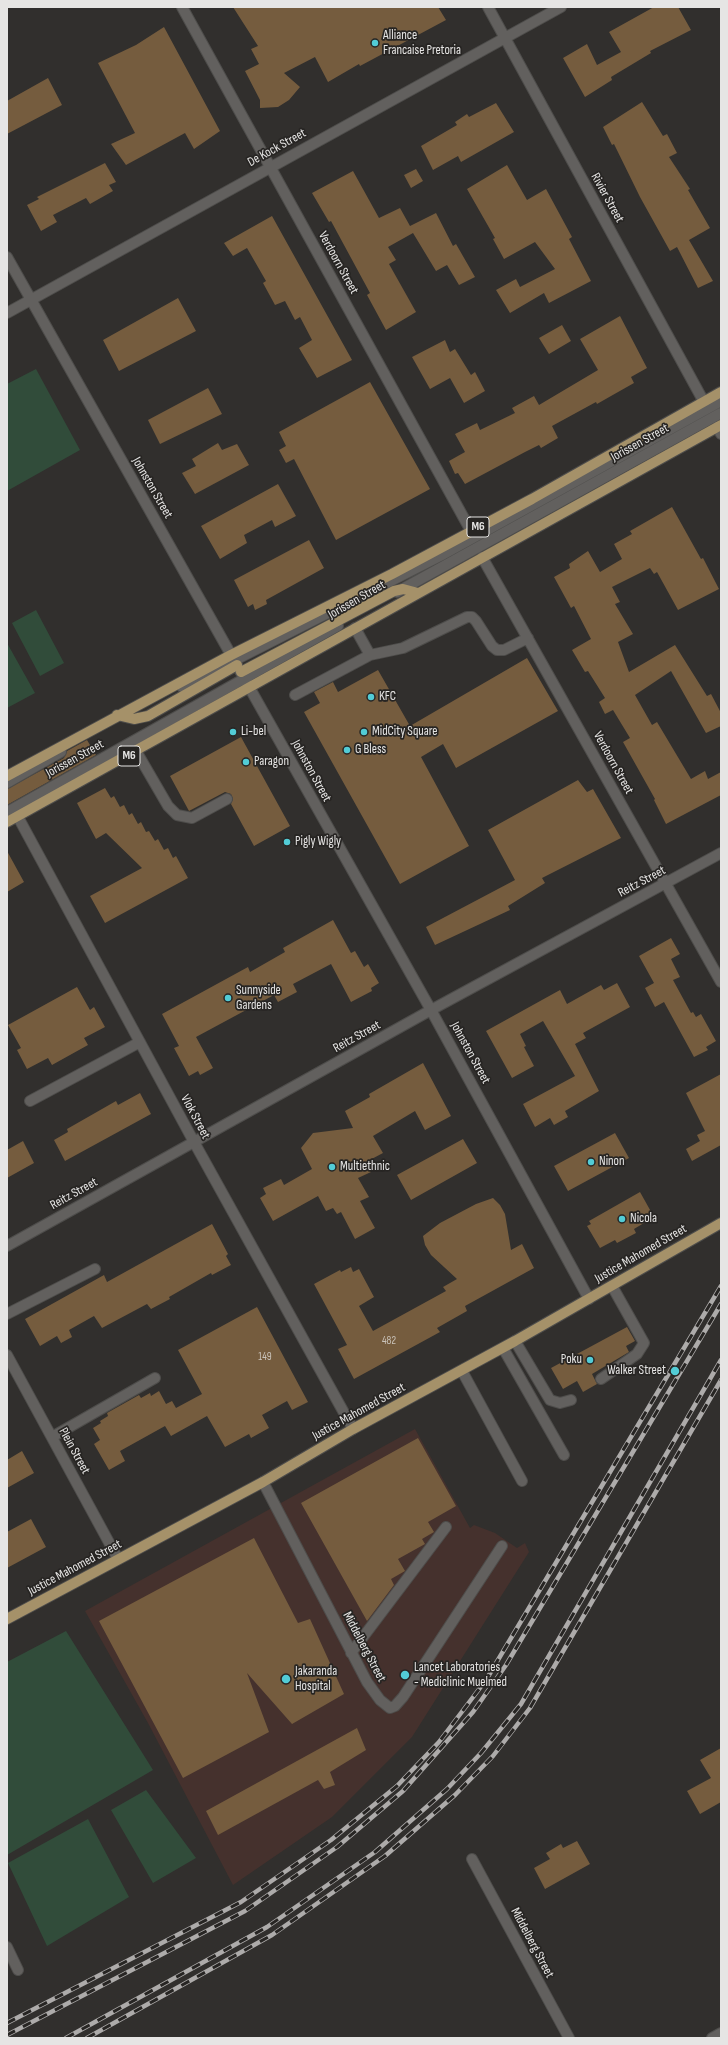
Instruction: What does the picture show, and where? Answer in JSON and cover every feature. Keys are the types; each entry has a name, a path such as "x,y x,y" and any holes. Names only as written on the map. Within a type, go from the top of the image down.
{"main road":[{"name":"Jorissen Street","path":"7,822 136,751 240,670 392,574 532,499 721,392"},
{"name":"Jorissen Street","path":"7,776 120,716 355,628 482,557 720,429"},
{"path":"120,716 138,719 160,711 394,591 402,589 418,593"},
{"name":"Justice Mahomed Street","path":"7,1620 263,1482 353,1429 462,1371 721,1223"}],"street":[{"name":"Verdoorn Street","path":"182,7 471,531"},
{"name":"Rivier Street","path":"488,7 704,402"},
{"name":"De Kock Street","path":"7,313 270,166 562,7"},
{"name":"Johnston Street","path":"7,257 431,1010 589,1299"},
{"name":"Jorissen Street","path":"7,812 240,670 721,401"},
{"name":"Jorissen Street","path":"402,589 721,413"},
{"name":"Verdoorn Street","path":"482,557 721,982"},
{"path":"295,695 370,654 403,648 467,617 472,617 497,650 504,650 528,638"},
{"path":"355,628 370,654"},
{"name":"Jorissen Street","path":"7,783 120,716"},
{"path":"136,751 168,806 177,815 192,818 227,799"},
{"name":"Vlok Street","path":"18,816 194,1142 353,1429"},
{"name":"Reitz Street","path":"7,1246 431,1010 721,853"},
{"path":"30,1101 140,1042"},
{"path":"7,1314 95,1269"},
{"path":"601,1379 636,1354 644,1343 641,1335 612,1286"},
{"path":"515,1341 550,1400 560,1403 571,1400"},
{"path":"503,1348 564,1455"},
{"name":"Plein Street","path":"7,1355 118,1559"},
{"path":"462,1371 522,1481"},
{"path":"52,1437 155,1378"},
{"name":"Middelberg Street","path":"263,1482 351,1653 373,1692 387,1707 395,1706 502,1546"},
{"path":"351,1653 446,1528"},
{"name":"Middelberg Street","path":"472,1859 569,2038"},
{"path":"7,1947 18,1970"},
{"path":"712,2038 721,2033"}],"shaded area":[{"name":"Jakaranda Hospital","path":"415,1429 470,1528 474,1525 495,1533 517,1548 525,1543 529,1552 412,1737 332,1817 233,1885 148,1723 85,1611"}],"green space":[{"path":"36,369 80,450 7,491 7,384"},
{"path":"36,610 64,663 40,676 12,623"},
{"path":"7,643 35,693 7,708"},
{"path":"66,1631 153,1770 7,1855 7,1662"},
{"path":"146,1790 196,1858 153,1883 111,1810"},
{"path":"88,1819 129,1897 47,1946 8,1863"}],"building":[{"path":"233,7 438,7 446,20 360,66 359,64 328,82 315,57 284,73 300,87 289,100 278,107 260,108 260,100 245,71 259,64 251,49 258,46"},
{"path":"654,7 678,7 691,30 650,51 651,53 611,77 612,80 585,97 563,58 587,44 597,65 621,52 609,32"},
{"path":"164,27 220,131 194,149 185,133 126,165 111,144 135,133 98,63 136,45"},
{"path":"48,78 62,105 7,134 7,101"},
{"path":"642,102 663,136 667,134 677,153 669,157 690,189 688,190 710,228 689,240 713,281 698,288 677,247 670,251 640,197 614,144 612,145 603,127"},
{"path":"496,103 514,132 461,162 458,156 433,170 421,146 457,125 455,122 467,114 469,117"},
{"path":"105,163 116,182 109,185 113,191 90,204 86,198 53,215 57,222 41,231 27,205 39,199 37,197"},
{"path":"507,165 527,200 546,189 572,237 569,239 591,281 549,303 544,293 510,313 496,290 516,279 520,287 555,269 535,242 504,259 493,239 495,238 467,189"},
{"path":"416,169 423,181 411,188 404,175"},
{"path":"353,171 379,218 400,208 410,226 436,213 453,246 456,244 475,277 459,285 447,265 436,271 413,233 388,247 396,260 389,264 416,312 386,330 367,295 370,293 331,221 329,222 312,193"},
{"path":"272,216 352,360 317,378 299,348 312,340 300,317 295,320 285,301 275,305 263,283 266,281 247,248 233,256 224,243"},
{"path":"178,298 196,331 119,371 103,340"},
{"path":"620,316 647,368 631,377 634,383 597,404 596,402 552,426 558,438 541,448 539,445 465,484 458,473 455,474 449,461 465,452 455,434 477,423 480,430 515,413 512,408 534,396 539,405 598,370 580,339"},
{"path":"562,325 571,341 549,354 539,338"},
{"path":"445,340 450,352 455,349 471,375 475,372 485,391 464,403 450,378 430,389 412,357"},
{"path":"370,382 430,489 336,540 294,459 286,463 279,450 286,446 279,432"},
{"path":"208,388 222,414 160,444 148,420"},
{"path":"218,443 222,450 237,444 249,465 195,494 182,473 196,466 192,459"},
{"path":"278,484 296,516 275,527 272,520 244,535 247,543 220,559 201,526"},
{"path":"672,507 701,559 703,558 719,589 678,610 657,572 654,574 650,568 612,587 620,602 615,604 633,634 618,642 629,672 675,645 707,696 711,694 721,713 721,726 706,733 671,671 635,695 652,725 657,722 691,779 705,771 708,779 721,772 721,795 666,824 654,800 655,799 623,742 630,738 613,710 605,714 599,702 605,698 588,671 585,672 572,650 591,639 574,606 571,608 554,577 570,568 569,564 588,551 600,572 622,559 614,544 632,534 630,531"},
{"path":"309,540 324,568 266,600 267,604 255,610 253,604 248,607 234,580"},
{"path":"527,658 558,711 456,768 443,744 421,757 469,846 400,884 304,712 320,703 314,692 333,682 338,692 378,670 410,726"},
{"path":"241,737 290,826 254,846 231,804 233,799 231,794 225,792 189,811 170,776"},
{"path":"87,740 96,755 7,805 7,789 64,758 67,751"},
{"path":"578,780 587,792 593,789 621,838 542,878 545,883 508,906 510,910 435,945 426,927 515,880 488,830"},
{"path":"105,788 111,798 114,796 120,807 124,805 129,815 132,813 138,824 141,822 146,832 149,831 155,841 158,839 164,850 168,848 173,858 176,856 188,878 105,923 90,896 142,868 106,833 96,839 77,803"},
{"path":"7,851 24,882 7,892"},
{"name":"Sunnyside Gardens","path":"333,920 351,953 355,951 364,967 368,964 379,983 371,988 372,991 351,1002 331,964 293,984 297,992 278,1002 274,995 196,1037 213,1068 200,1075 198,1071 189,1076 174,1048 179,1046 162,1014 248,967 250,972 285,952 283,948"},
{"path":"671,938 680,954 671,959 680,977 673,980 691,1013 693,1012 696,1017 701,1014 716,1041 706,1047 708,1050 694,1057 664,1002 655,1007 645,988 654,983 639,956"},
{"path":"617,983 630,1007 583,1033 586,1038 575,1044 599,1091 565,1111 568,1117 554,1125 550,1118 535,1127 523,1104 575,1076 543,1021 520,1034 526,1046 524,1047 534,1066 512,1078 486,1031 560,990 567,1004 601,985 604,990"},
{"path":"77,987 90,1010 94,1007 105,1027 84,1038 88,1045 52,1065 48,1058 27,1069 17,1050 21,1048 8,1025"},
{"path":"423,1063 451,1116 425,1130 415,1111 373,1136 383,1153 366,1162 371,1172 358,1178 369,1197 360,1201 375,1228 355,1239 341,1212 337,1214 333,1208 326,1211 318,1196 273,1221 260,1198 266,1194 263,1188 281,1179 284,1185 312,1169 301,1148 313,1133 353,1128 345,1111 370,1097 369,1094"},
{"path":"721,1074 721,1145 692,1161 686,1149 700,1141 697,1135 705,1131 686,1093"},
{"path":"140,1093 151,1114 65,1161 54,1140 68,1132 67,1129 116,1101 118,1105"},
{"name":"Ninon","path":"615,1133 629,1158 568,1191 554,1166"},
{"path":"463,1139 477,1163 411,1200 397,1175"},
{"path":"23,1141 34,1163 7,1178 7,1150"},
{"name":"Nicola","path":"640,1192 654,1217 634,1229 636,1233 617,1243 615,1240 600,1248 587,1226 591,1224 589,1221"},
{"path":"493,1198 500,1205 505,1214 511,1250 522,1244 534,1268 465,1306 467,1311 437,1328 440,1332 354,1379 338,1349 347,1345 314,1284 340,1270 341,1272 351,1267 353,1272 359,1269 374,1297 359,1306 373,1331 446,1291 443,1287 457,1279 431,1255 425,1245 423,1236 440,1223 476,1204"},
{"path":"212,1224 228,1254 226,1256 231,1265 212,1275 211,1273 169,1297 170,1299 151,1309 147,1304 102,1328 94,1316 69,1330 72,1337 61,1343 57,1336 40,1346 25,1319 104,1275 107,1282"},
{"path":"257,1307 308,1402 292,1410 287,1401 262,1415 269,1428 251,1438 249,1434 225,1447 207,1416 171,1436 165,1426 120,1451 125,1461 109,1470 94,1444 100,1440 93,1428 108,1416 107,1413 139,1395 141,1398 150,1393 151,1396 159,1391 166,1404 172,1401 176,1408 202,1394 178,1350"},
{"name":"Poku","path":"627,1327 635,1341 626,1346 629,1352 592,1374 597,1384 583,1392 577,1381 563,1389 551,1368"},
{"path":"418,1438 456,1506 428,1522 434,1532 422,1539 425,1544 398,1559 405,1571 391,1579 394,1585 367,1621 301,1503"},
{"path":"22,1451 34,1473 7,1488 7,1460"},
{"path":"31,1519 46,1547 7,1568 7,1532"},
{"path":"254,1538 298,1623 310,1619 344,1694 292,1724 247,1673 269,1732 183,1778 99,1621"},
{"path":"357,1728 366,1750 330,1772 335,1785 324,1789 318,1780 218,1835 206,1811"},
{"path":"721,1748 721,1802 700,1814 687,1791 711,1778 700,1760"},
{"path":"577,1841 590,1864 545,1889 534,1868 550,1859 546,1853 561,1844 563,1848"}],"railway":[{"path":"7,2023 241,1902 331,1840 397,1786 439,1742 486,1680 721,1286"},
{"path":"7,2035 245,1911 337,1847 403,1791 473,1712 506,1665 721,1304"},
{"path":"66,2038 267,1927 375,1852 447,1789 481,1753 521,1704 721,1360"},
{"path":"87,2038 272,1935 385,1856 455,1795 493,1756 530,1708 721,1380"}],"place":[{"name":"Alliance Francaise Pretoria","path":"375,43"},
{"name":"KFC","path":"371,697"},
{"name":"Li-bel","path":"233,732"},
{"name":"MidCity Square","path":"364,732"},
{"name":"G Bless","path":"347,750"},
{"name":"Paragon","path":"246,762"},
{"name":"Pigly Wigly","path":"287,842"},
{"name":"Sunnyside Gardens","path":"228,998"},
{"name":"Ninon","path":"591,1162"},
{"name":"Multiethnic","path":"332,1167"},
{"name":"Nicola","path":"622,1219"},
{"name":"Poku","path":"590,1360"},
{"name":"Walker Street","path":"675,1371"},
{"name":"Lancet Laboratories - Mediclinic Muelmed","path":"405,1675"},
{"name":"Jakaranda Hospital","path":"286,1679"}]}
